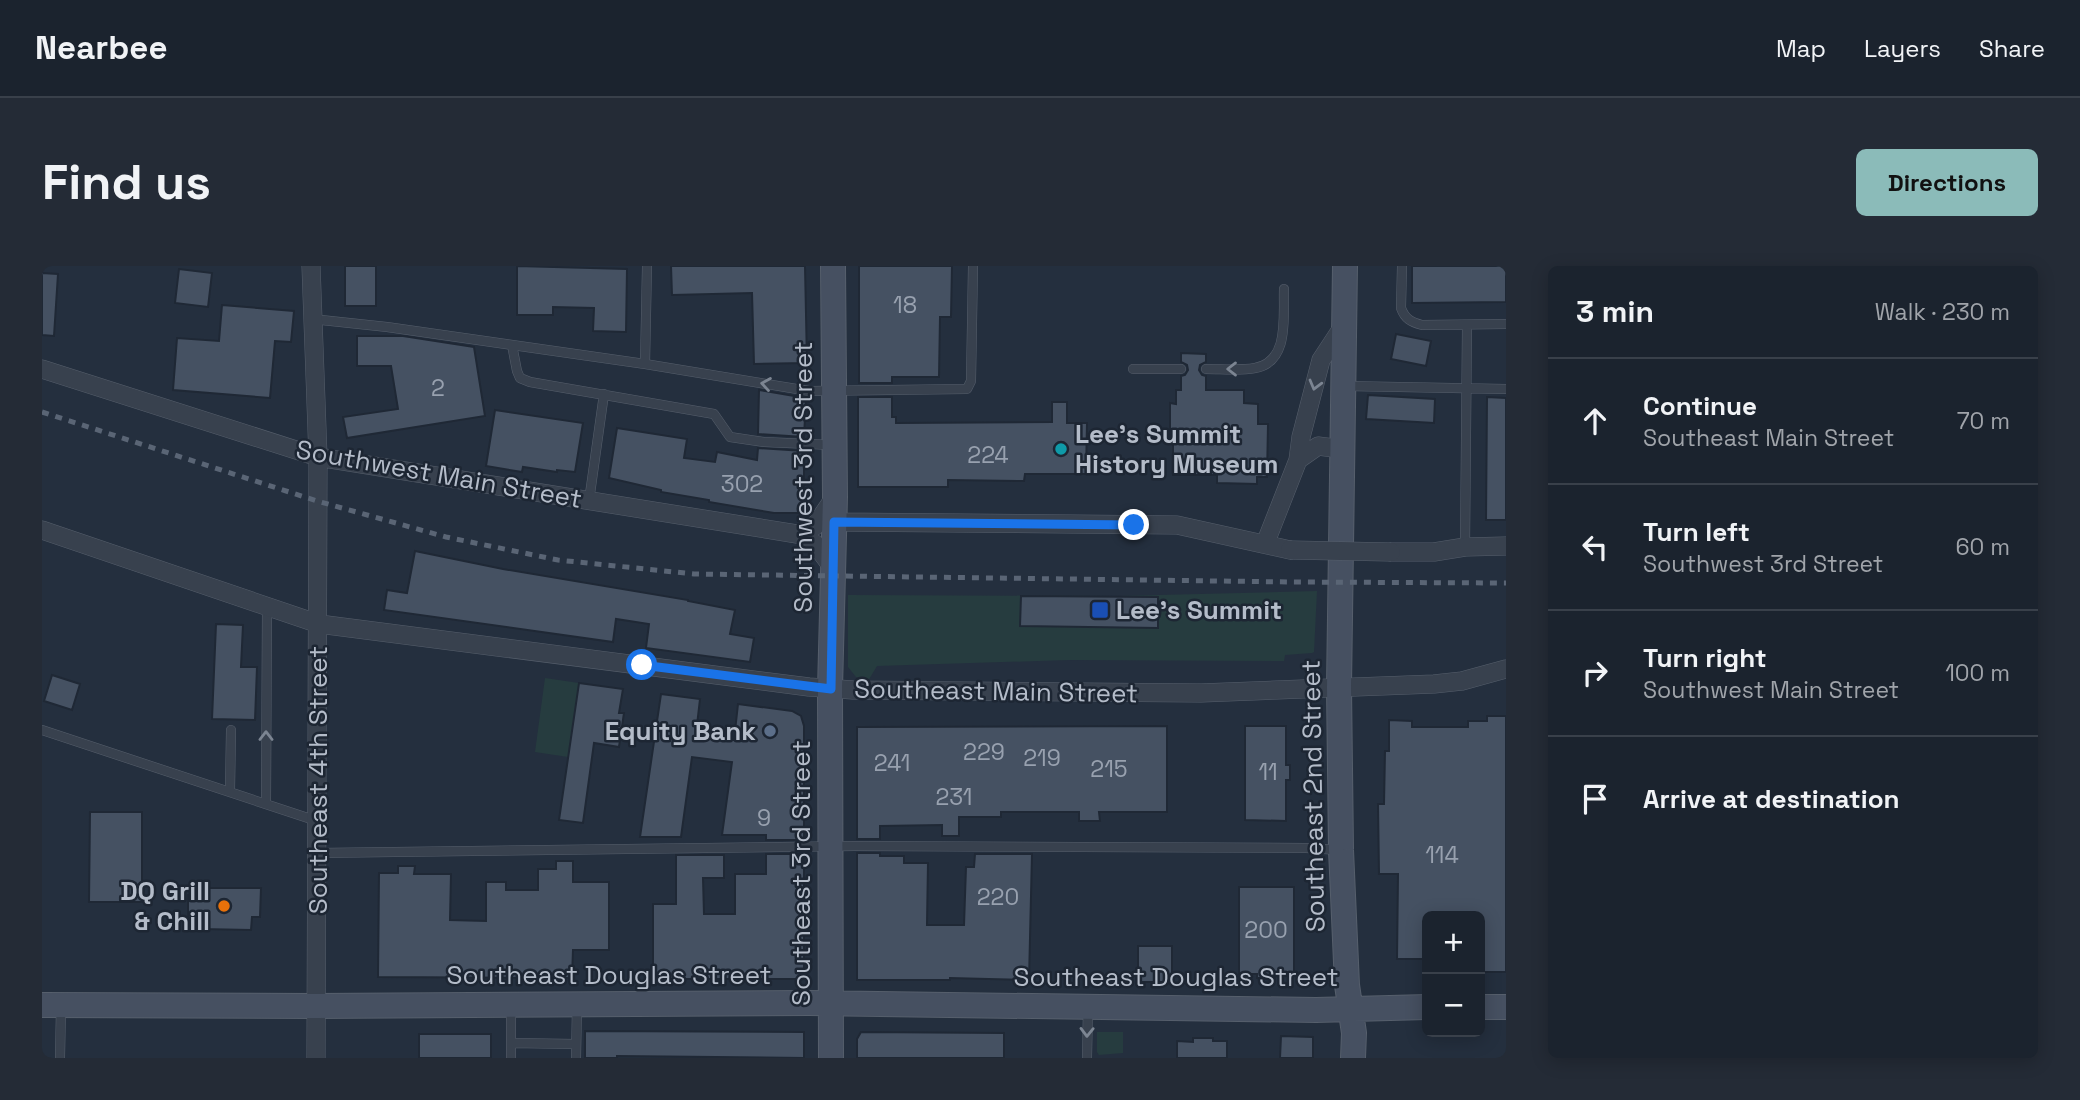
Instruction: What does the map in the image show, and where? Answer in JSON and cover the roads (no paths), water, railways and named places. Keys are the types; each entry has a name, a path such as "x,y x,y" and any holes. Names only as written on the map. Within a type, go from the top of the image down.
{"street":[{"name":"Southeast 4th Street","path":"311,266 318,457 316,1058"},
{"name":"Southwest 3rd Street","path":"831,689 835,510 833,266"},
{"name":"Southeast 2nd Street","path":"1345,266 1339,687 1341,850 1347,985 1354,1033 1353,1058"},
{"path":"1265,544 1298,460 1301,437 1321,360 1344,325"},
{"name":"Southwest Main Street","path":"42,369 318,457 803,535"},
{"path":"1298,460 1318,446 1342,449"},
{"path":"833,568 815,544 803,535 835,510 1177,525 1290,550 1434,552 1465,547 1506,546"},
{"name":"Southeast Main Street","path":"42,530 319,624 831,689 1201,693 1462,681 1506,669"},
{"name":"Southeast 3rd Street","path":"831,689 831,1058"},
{"name":"Southeast Douglas Street","path":"51,1005 830,1003 1316,1010 1422,1007"},
{"path":"1485,1007 1506,1007"}],"lane":[{"path":"645,364 647,266"},
{"path":"312,319 387,327 645,364 809,391 967,389 971,381 973,266"},
{"path":"1402,266 1401,308 1410,321 1422,325 1506,324"},
{"path":"1206,369 1252,369 1274,359 1281,343 1284,289"},
{"path":"1465,547 1467,325"},
{"path":"512,345 520,378 530,382 714,414 730,437 810,446 834,445"},
{"path":"1133,369 1181,369"},
{"path":"1343,386 1506,389"},
{"path":"589,501 604,394"},
{"path":"266,804 267,607"},
{"path":"42,730 317,821"},
{"path":"230,791 231,730"},
{"path":"317,853 832,846 1341,850"},
{"path":"576,1058 577,1004"},
{"path":"51,1005 60,1058"},
{"path":"511,1005 511,1058"},
{"path":"1087,1058 1088,1007"},
{"path":"511,1043 576,1044"}],"railway":[{"path":"42,412 317,501 446,537 558,560 694,574 1506,583"}],"place":[{"name":"Lee's Summit History Museum","path":"1061,449"},
{"name":"Lee's Summit","path":"1100,610"},
{"name":"Equity Bank","path":"770,731"},
{"name":"DQ Grill & Chill","path":"224,906"}]}
